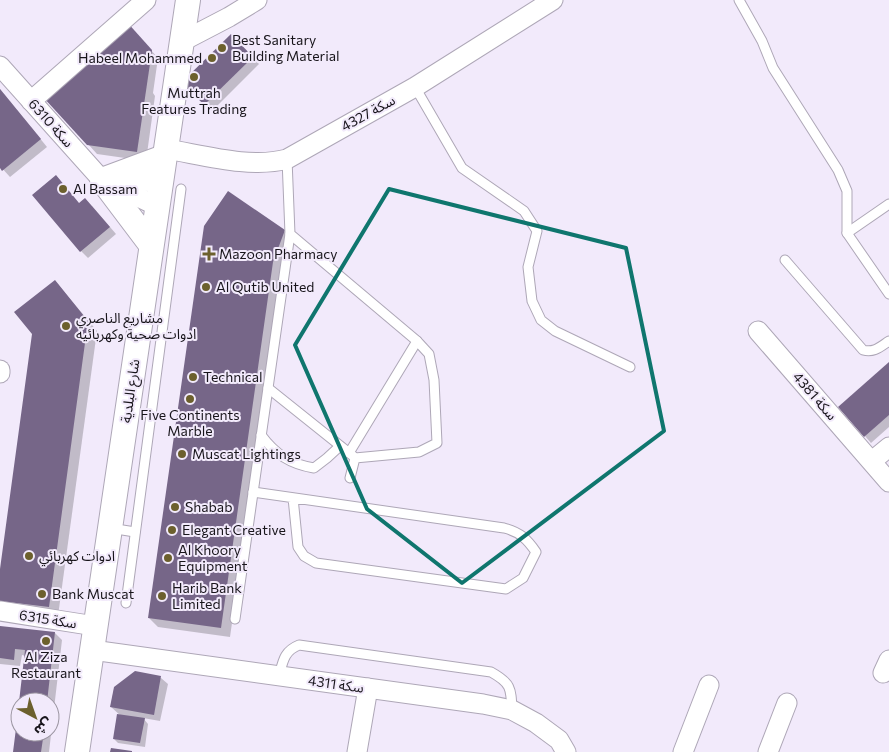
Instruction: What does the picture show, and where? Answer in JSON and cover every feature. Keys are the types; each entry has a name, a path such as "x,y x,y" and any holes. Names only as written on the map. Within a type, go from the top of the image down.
{"street":[{"path":"32,100 146,0"},
{"name":"شارع البلدية","path":"77,752 110,528 140,402 158,276 151,245 157,206 171,186 165,153 188,0"},
{"path":"181,42 257,0"},
{"name":"سكة 4327","path":"165,153 263,164 287,159 415,87 553,0"},
{"name":"سكة 6310","path":"0,66 102,180"},
{"path":"102,180 165,153"},
{"path":"102,180 171,186"},
{"path":"102,180 157,206"},
{"path":"102,180 151,245"},
{"name":"سكة 4381","path":"758,331 889,482"},
{"path":"872,461 889,447"},
{"name":"سكة 6315","path":"0,611 95,626"},
{"name":"سكة 4311","path":"92,650 512,710 536,723 559,740 566,752"},
{"path":"683,752 709,685"},
{"path":"357,752 368,688"},
{"path":"768,752 787,703"}],"lane":[{"path":"739,0 762,41 773,68 838,170 847,191 847,233 889,294"},
{"path":"415,87 462,168 524,211 537,231 528,267 532,302 541,320 555,331 630,367"},
{"path":"235,620 290,234 287,159"},
{"path":"158,276 171,186"},
{"path":"847,233 889,204"},
{"path":"268,388 352,456 419,452 437,443 429,354 417,341 290,234"},
{"path":"785,260 863,350 870,352 877,350 889,341"},
{"path":"350,478 352,456 417,341"},
{"path":"126,603 135,532 140,402"},
{"path":"261,435 278,455 299,466 314,468 340,446"},
{"path":"252,492 504,528 517,531 527,539 536,552 524,578 506,589 316,563 304,556 298,547 293,498"},
{"path":"110,528 135,532"},
{"path":"279,676 289,649 298,645 491,672 504,679 511,689 512,710"}],"highlighted area":[{"path":"389,189 626,248 664,431 462,583 367,509 295,345"}],"building":[{"path":"126,21 152,50 137,152 87,145 43,97"},
{"path":"231,34 253,57 204,105 182,82"},
{"path":"0,89 41,139 2,171 0,168"},
{"path":"56,175 79,203 85,198 110,227 80,252 32,195"},
{"path":"228,191 285,230 273,262 221,628 148,618 204,226"},
{"path":"55,280 88,321 49,607 0,601 0,569 32,334 14,312"},
{"path":"889,362 889,415 864,437 838,407"},
{"path":"0,626 55,632 48,692 20,692 25,650 15,649 14,660 0,658"},
{"path":"135,671 161,676 154,715 110,707 114,687"},
{"path":"117,714 145,718 140,743 113,739"},
{"path":"14,742 42,742 41,752 13,752"},
{"path":"111,748 132,751 132,752 110,752"}],"place":[{"name":"Best Sanitary Building Material","path":"222,48"},
{"name":"Habeel Mohammed","path":"212,58"},
{"name":"Muttrah Features Trading","path":"194,77"},
{"name":"Al Bassam","path":"63,189"},
{"name":"Mazoon Pharmacy","path":"209,254"},
{"name":"Al Qutib United","path":"206,287"},
{"name":"مشاريع الناصري ادوات صحية وكهربائيه","path":"66,326"},
{"name":"Technical","path":"193,377"},
{"name":"Five Continents Marble","path":"190,399"},
{"name":"Muscat Lightings","path":"182,454"},
{"name":"Shabab","path":"175,507"},
{"name":"Elegant Creative","path":"172,530"},
{"name":"ادوات كهربائي","path":"29,556"},
{"name":"Al Khoory Equipment","path":"168,558"},
{"name":"Bank Muscat","path":"42,594"},
{"name":"Harib Bank Limited","path":"162,596"},
{"name":"Al Ziza Restaurant","path":"46,641"}]}
